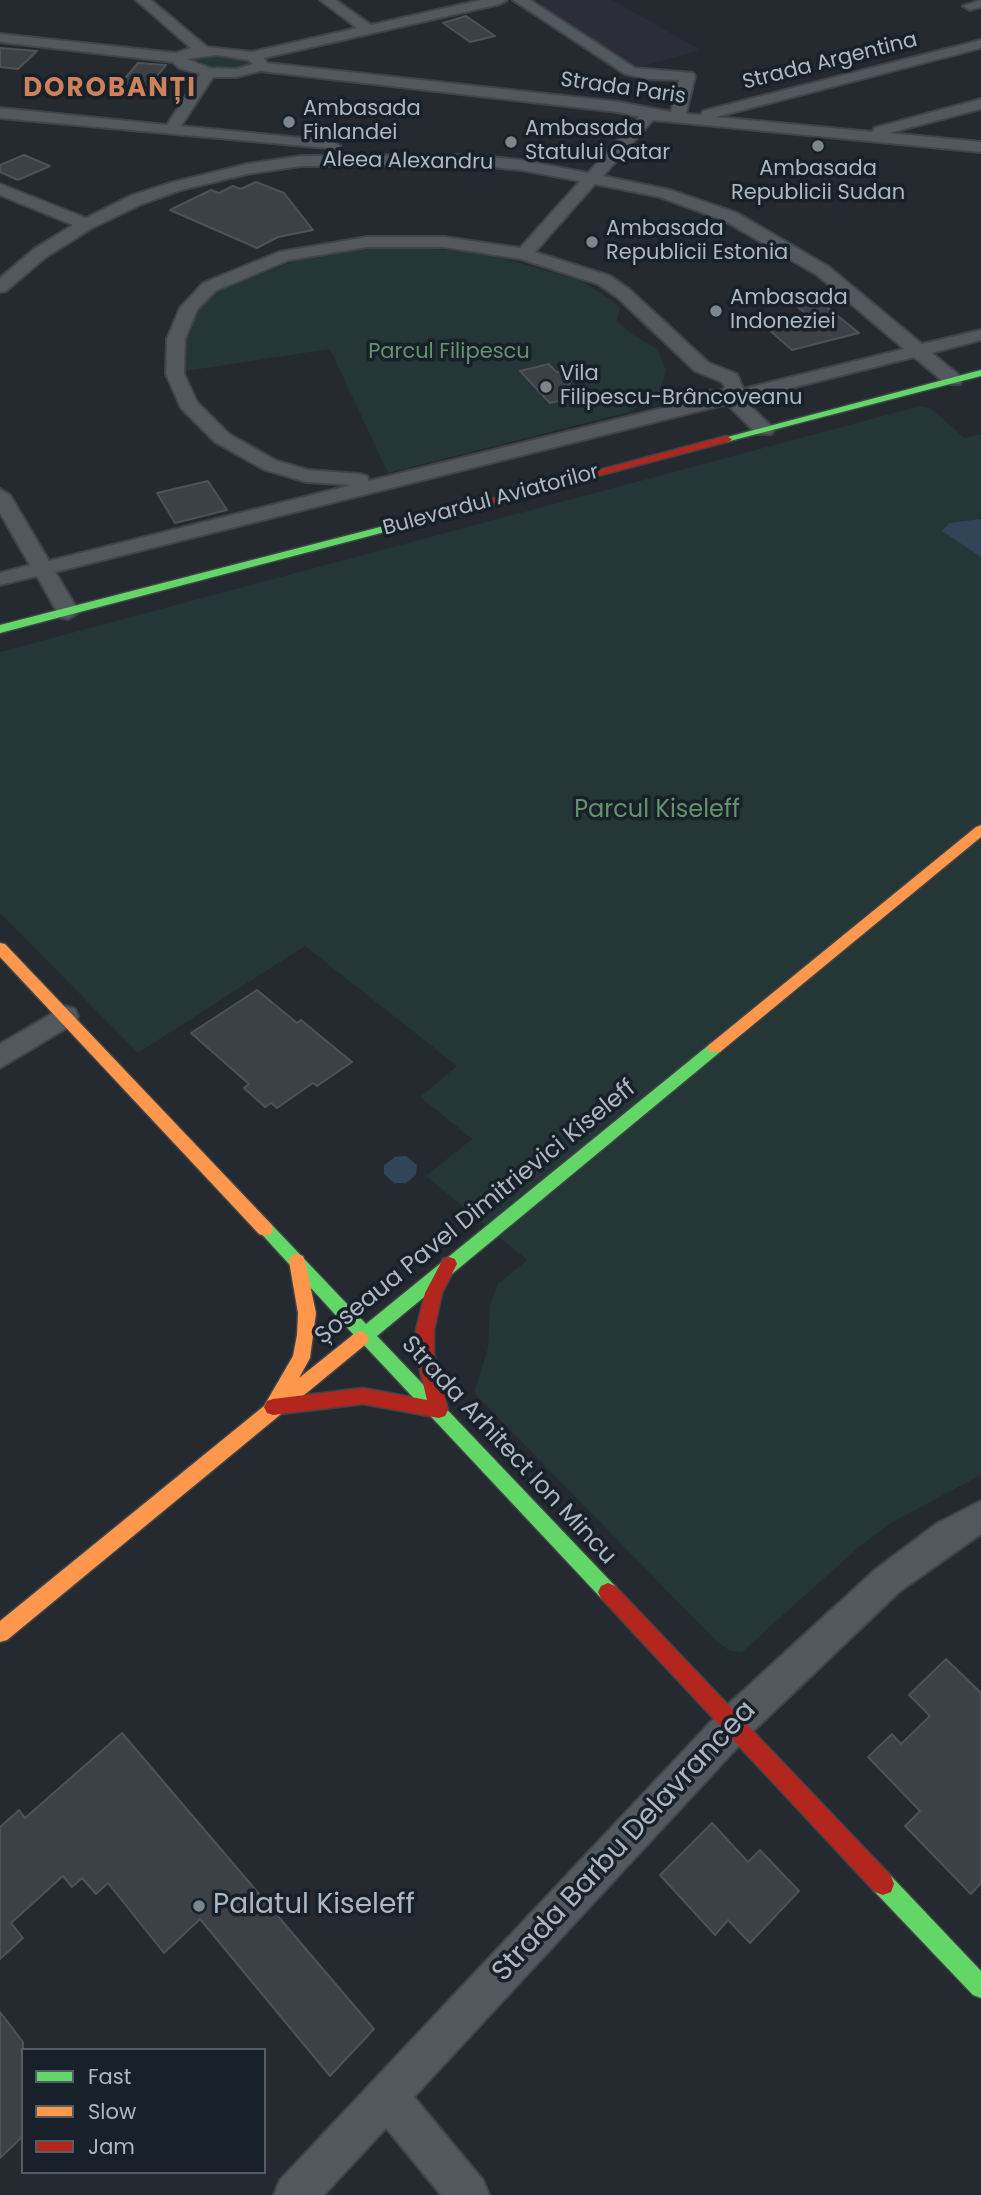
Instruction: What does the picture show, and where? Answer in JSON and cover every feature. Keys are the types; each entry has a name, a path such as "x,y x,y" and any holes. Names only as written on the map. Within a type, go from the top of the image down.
{"main road":[{"name":"Bulevardul Aviatorilor","path":"0,629 981,373"},
{"name":"Șoseaua Pavel Dimitrievici Kiseleff","path":"0,1633 981,830"},
{"name":"Strada Arhitect Ion Mincu","path":"0,948 981,1987"},
{"path":"273,1407 291,1379 306,1335 307,1313 297,1261"},
{"path":"273,1407 335,1396 362,1396 439,1410 425,1354 425,1330 434,1293 449,1264"}],"street":[{"path":"143,0 202,50"},
{"path":"327,0 368,29"},
{"path":"177,58 184,65 209,72 236,73 256,62 368,29 500,0"},
{"path":"520,0 630,71 645,97"},
{"path":"0,38 177,58 202,50"},
{"name":"Strada Argentina","path":"683,119 981,44"},
{"name":"Strada Paris","path":"202,50 256,62 645,97 683,119 981,147"},
{"path":"171,130 209,72"},
{"path":"524,254 594,178 645,97 688,76 683,119"},
{"path":"864,136 981,104"},
{"path":"0,113 471,160"},
{"path":"905,124 906,132 915,141"},
{"path":"301,162 309,144"},
{"name":"Aleea Alexandru","path":"0,288 40,253 86,224 136,200 176,186 247,169 301,162 471,160 594,178 685,199 767,235 823,271 953,380"},
{"path":"0,189 86,224"},
{"path":"391,481 306,476 270,465 222,438 196,414 175,374 176,340 189,308 209,287 285,256 367,242 444,242 524,254 604,280 623,293 696,379 713,395 730,396 764,430"},
{"name":"Bulevardul Aviatorilor","path":"0,579 661,412 981,335"},
{"path":"661,412 683,399 696,379"},
{"path":"265,512 280,496 280,478 270,465"},
{"path":"0,495 68,611"},
{"path":"0,1058 65,1016"},
{"name":"Strada Barbu Delavrancea","path":"295,2195 733,1725 880,1586 948,1535 981,1516"},
{"path":"386,2096 468,2195"}],"shaded area":[{"path":"529,0 612,0 701,50 639,67"}],"green space":[{"path":"208,54 243,58 251,63 242,68 225,69 199,66 189,59"},
{"name":"Parcul Filipescu","path":"384,247 451,250 499,257 582,281 614,302 620,309 617,321 630,333 657,349 666,370 660,392 629,412 388,473 330,349 186,371 187,331 198,307 218,290 308,256 346,249"},
{"name":"Parcul Kiseleff","path":"920,406 930,408 965,438 981,434 981,1475 891,1523 860,1546 742,1652 730,1651 716,1641 474,1393 488,1348 490,1304 498,1284 527,1260 426,1176 472,1139 420,1097 457,1066 305,946 138,1053 0,913 0,652"}],"water":[{"path":"981,519 981,557 942,531 949,523"},
{"path":"406,1156 417,1165 416,1175 406,1183 394,1183 384,1174 384,1165 395,1157"}],"building":[{"path":"466,16 495,36 470,42 443,23"},
{"path":"0,48 37,51 18,69 0,67"},
{"path":"138,63 166,65 149,86 121,83"},
{"path":"24,155 50,166 18,180 0,172 0,165"},
{"path":"256,182 284,193 313,230 278,237 257,248 170,210 211,190 219,193 233,186 241,189"},
{"path":"818,300 859,333 792,350 767,328 809,317 796,305"},
{"name":"Vila Filipescu-Brâncoveanu","path":"549,364 556,372 580,371 568,385 579,396 550,403 520,371"},
{"path":"208,481 227,510 175,523 157,493"},
{"path":"257,990 297,1023 301,1020 352,1062 317,1086 313,1083 277,1108 271,1103 265,1107 244,1088 249,1084 191,1033"},
{"path":"946,1659 981,1693 981,1883 971,1894 905,1826 920,1811 868,1757 892,1734 901,1744 930,1716 909,1695"},
{"name":"Palatul Kiseleff","path":"122,1733 374,2029 330,2076 200,1919 164,1953 108,1883 96,1894 82,1878 72,1887 63,1876 11,1923 23,1938 0,1959 0,1827 19,1810 25,1818"},
{"path":"712,1823 748,1862 760,1850 799,1891 750,1943 728,1920 715,1935 660,1875"},
{"path":"0,2012 23,2042 23,2048 21,2138 0,2158"}],"traffic: fast":[{"path":"726,439 981,373"},
{"path":"0,629 415,521"},
{"path":"360,1339 715,1048"},
{"path":"265,1229 608,1592"},
{"path":"883,1884 981,1987"}],"traffic: slow":[{"path":"715,1048 981,830"},
{"path":"0,948 265,1229"},
{"path":"273,1407 301,1358 306,1335 307,1313 297,1261"},
{"path":"0,1633 360,1339"}],"traffic: jam":[{"path":"415,521 726,439"},
{"path":"438,1408 425,1354 425,1330 434,1293 449,1264"},
{"path":"273,1407 363,1396 439,1410"},
{"path":"608,1592 883,1884"}],"place":[{"name":"Ambasada Finlandei","path":"289,122"},
{"name":"Ambasada Statului Qatar","path":"511,142"},
{"name":"Ambasada Republicii Sudan","path":"818,146"},
{"name":"Ambasada Republicii Estonia","path":"592,242"},
{"name":"Ambasada Indoneziei","path":"716,311"},
{"name":"Vila Filipescu-Brâncoveanu","path":"546,387"},
{"name":"Palatul Kiseleff","path":"199,1906"}],"district":[{"name":"DOROBANȚI","path":"110,89"}]}
